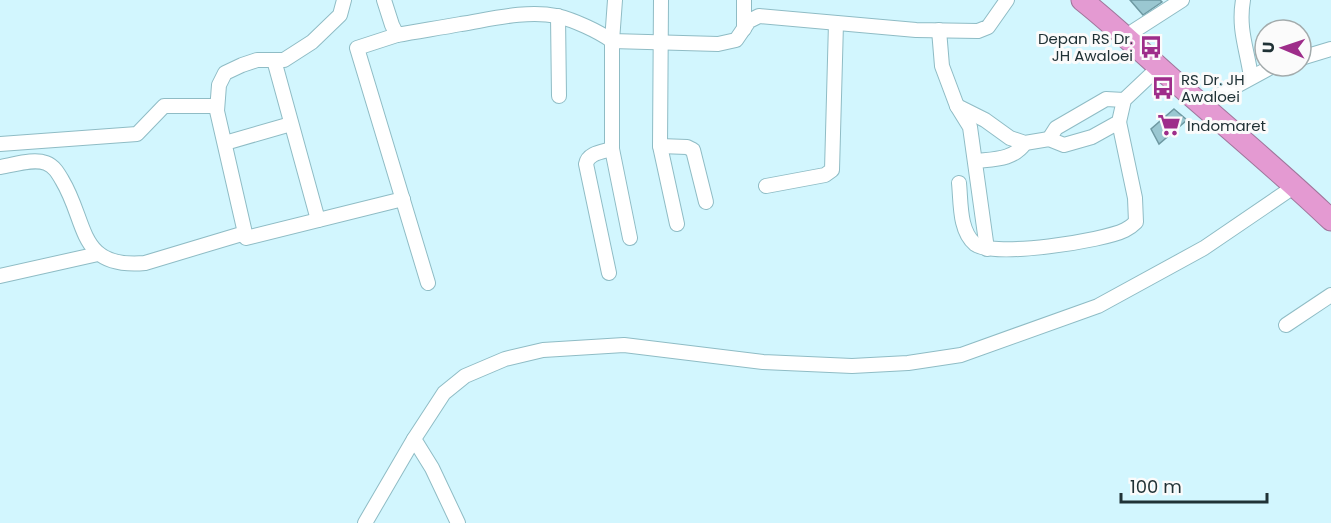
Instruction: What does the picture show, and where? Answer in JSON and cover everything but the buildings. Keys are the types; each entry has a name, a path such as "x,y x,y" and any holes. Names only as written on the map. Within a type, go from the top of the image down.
{"highway":[{"path":"1082,0 1203,104 1331,220"}],"street":[{"path":"0,167 37,161 52,166 66,186 87,238 98,254 117,262 145,263 244,232 217,106 219,85 225,73 256,60 284,60 312,42 340,15 344,0"},
{"path":"384,0 397,35"},
{"path":"615,0 612,41 612,149 630,238"},
{"path":"662,0 660,146 677,224"},
{"path":"744,0 744,29"},
{"path":"428,283 357,48 415,31 525,15 558,16 612,41 718,44 732,42 741,35 749,21 759,16 939,30 984,30 1006,0"},
{"path":"1126,36 1182,0"},
{"path":"1203,104 1251,77 1242,36 1243,0"},
{"path":"558,16 559,96"},
{"path":"766,186 825,175 831,170 836,23"},
{"path":"939,30 942,66 957,106 970,127 987,249"},
{"path":"1313,54 1331,49"},
{"path":"274,60 318,220"},
{"path":"959,183 967,234 976,244 987,249 1048,246 1102,237 1125,230 1136,222 1135,198 1119,122 1124,100 1159,67"},
{"path":"1049,139 1056,128 1106,99 1124,100"},
{"path":"0,144 137,134 164,106 217,106"},
{"path":"957,106 985,120 1010,138 1025,143 1049,139 1064,145 1092,136 1119,122"},
{"path":"225,143 291,124"},
{"path":"976,161 1014,155 1025,143"},
{"path":"660,146 691,148 695,154 706,202"},
{"path":"609,273 586,164 593,154 612,149"},
{"path":"365,523 444,393 465,376 505,359 543,350 624,345 763,362 852,366 908,363 960,355 1098,306 1204,248 1295,186"},
{"path":"246,238 402,199"},
{"path":"0,276 98,254"},
{"path":"1286,325 1331,295"},
{"path":"414,440 432,468 458,523"}],"place":[{"name":"Depan RS Dr. JH Awaloei","path":"1151,47"},
{"name":"RS Dr. JH Awaloei","path":"1163,88"},
{"name":"Indomaret","path":"1169,125"}]}
